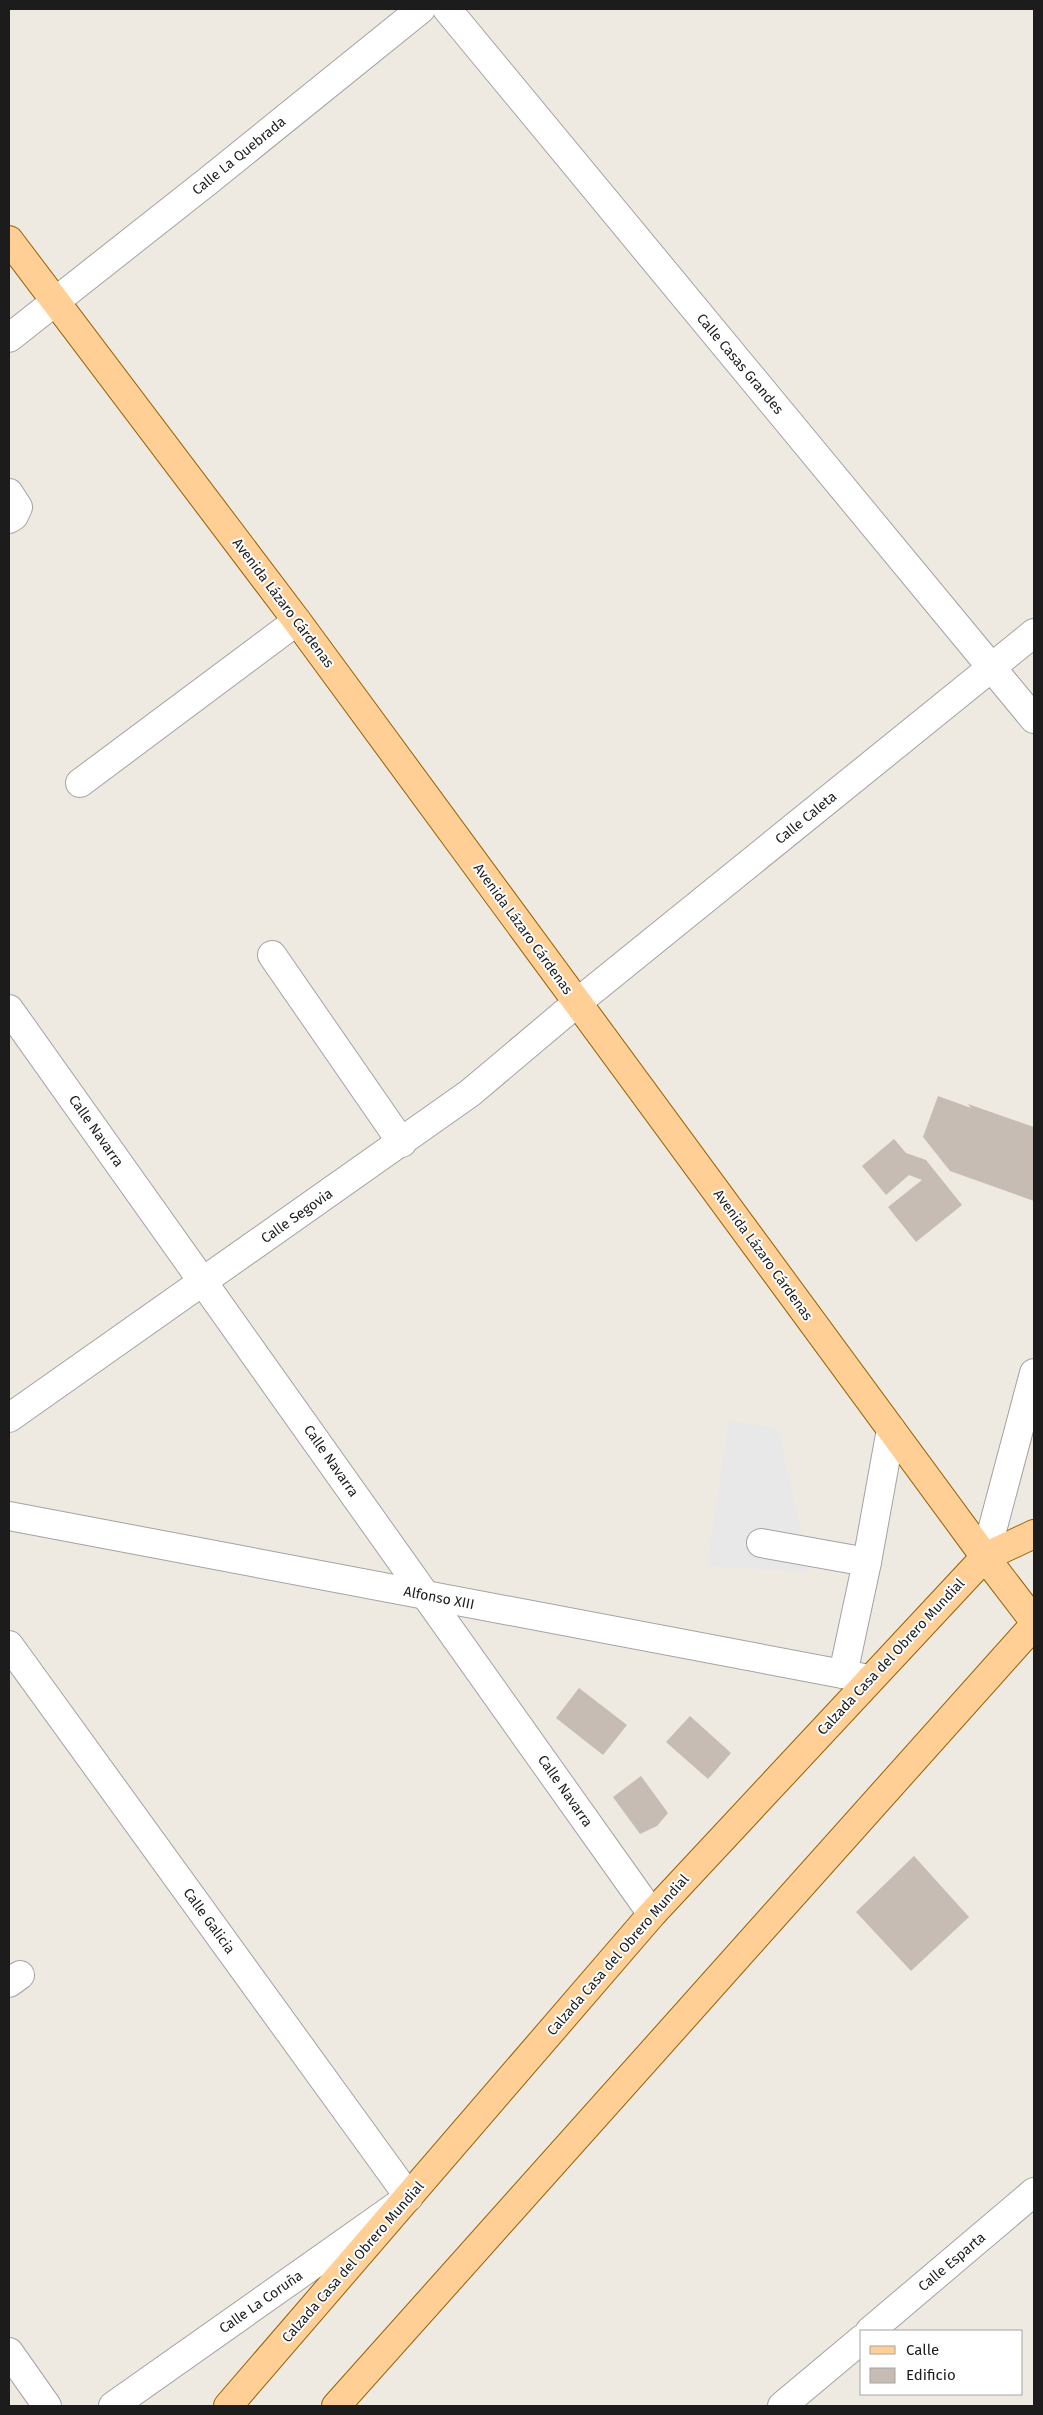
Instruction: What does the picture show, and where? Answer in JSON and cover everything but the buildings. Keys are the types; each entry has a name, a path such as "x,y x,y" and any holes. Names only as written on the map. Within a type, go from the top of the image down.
{"main road":[{"name":"Avenida Lázaro Cárdenas","path":"9,240 296,621 1034,1621"},
{"name":"Calzada Casa del Obrero Mundial","path":"228,2406 652,1914 869,1679 985,1557 1034,1534"},
{"path":"336,2406 1034,1625"}],"street":[{"name":"Calle La Quebrada","path":"9,338 421,9"},
{"name":"Calle Casas Grandes","path":"447,9 1034,719"},
{"path":"9,493 18,507 14,516 9,519"},
{"path":"80,783 296,621"},
{"name":"Calle Caleta","path":"578,1002 1034,633"},
{"path":"272,955 402,1143"},
{"name":"Calle Segovia","path":"9,1418 402,1143 470,1093 578,1002"},
{"name":"Calle Navarra","path":"9,1008 652,1914"},
{"path":"985,1557 1034,1372"},
{"path":"843,1674 867,1562 891,1429"},
{"name":"Alfonso XIII","path":"9,1516 869,1679"},
{"path":"761,1543 867,1562"},
{"name":"Calle Galicia","path":"9,1646 410,2197"},
{"name":"Calle Esparta","path":"871,2330 1034,2192"},
{"name":"Calle La Coruña","path":"113,2406 410,2197"},
{"path":"782,2406 860,2341"},
{"path":"9,2352 47,2406"}],"shaded area":[{"path":"729,1420 778,1429 810,1572 707,1566"}]}
